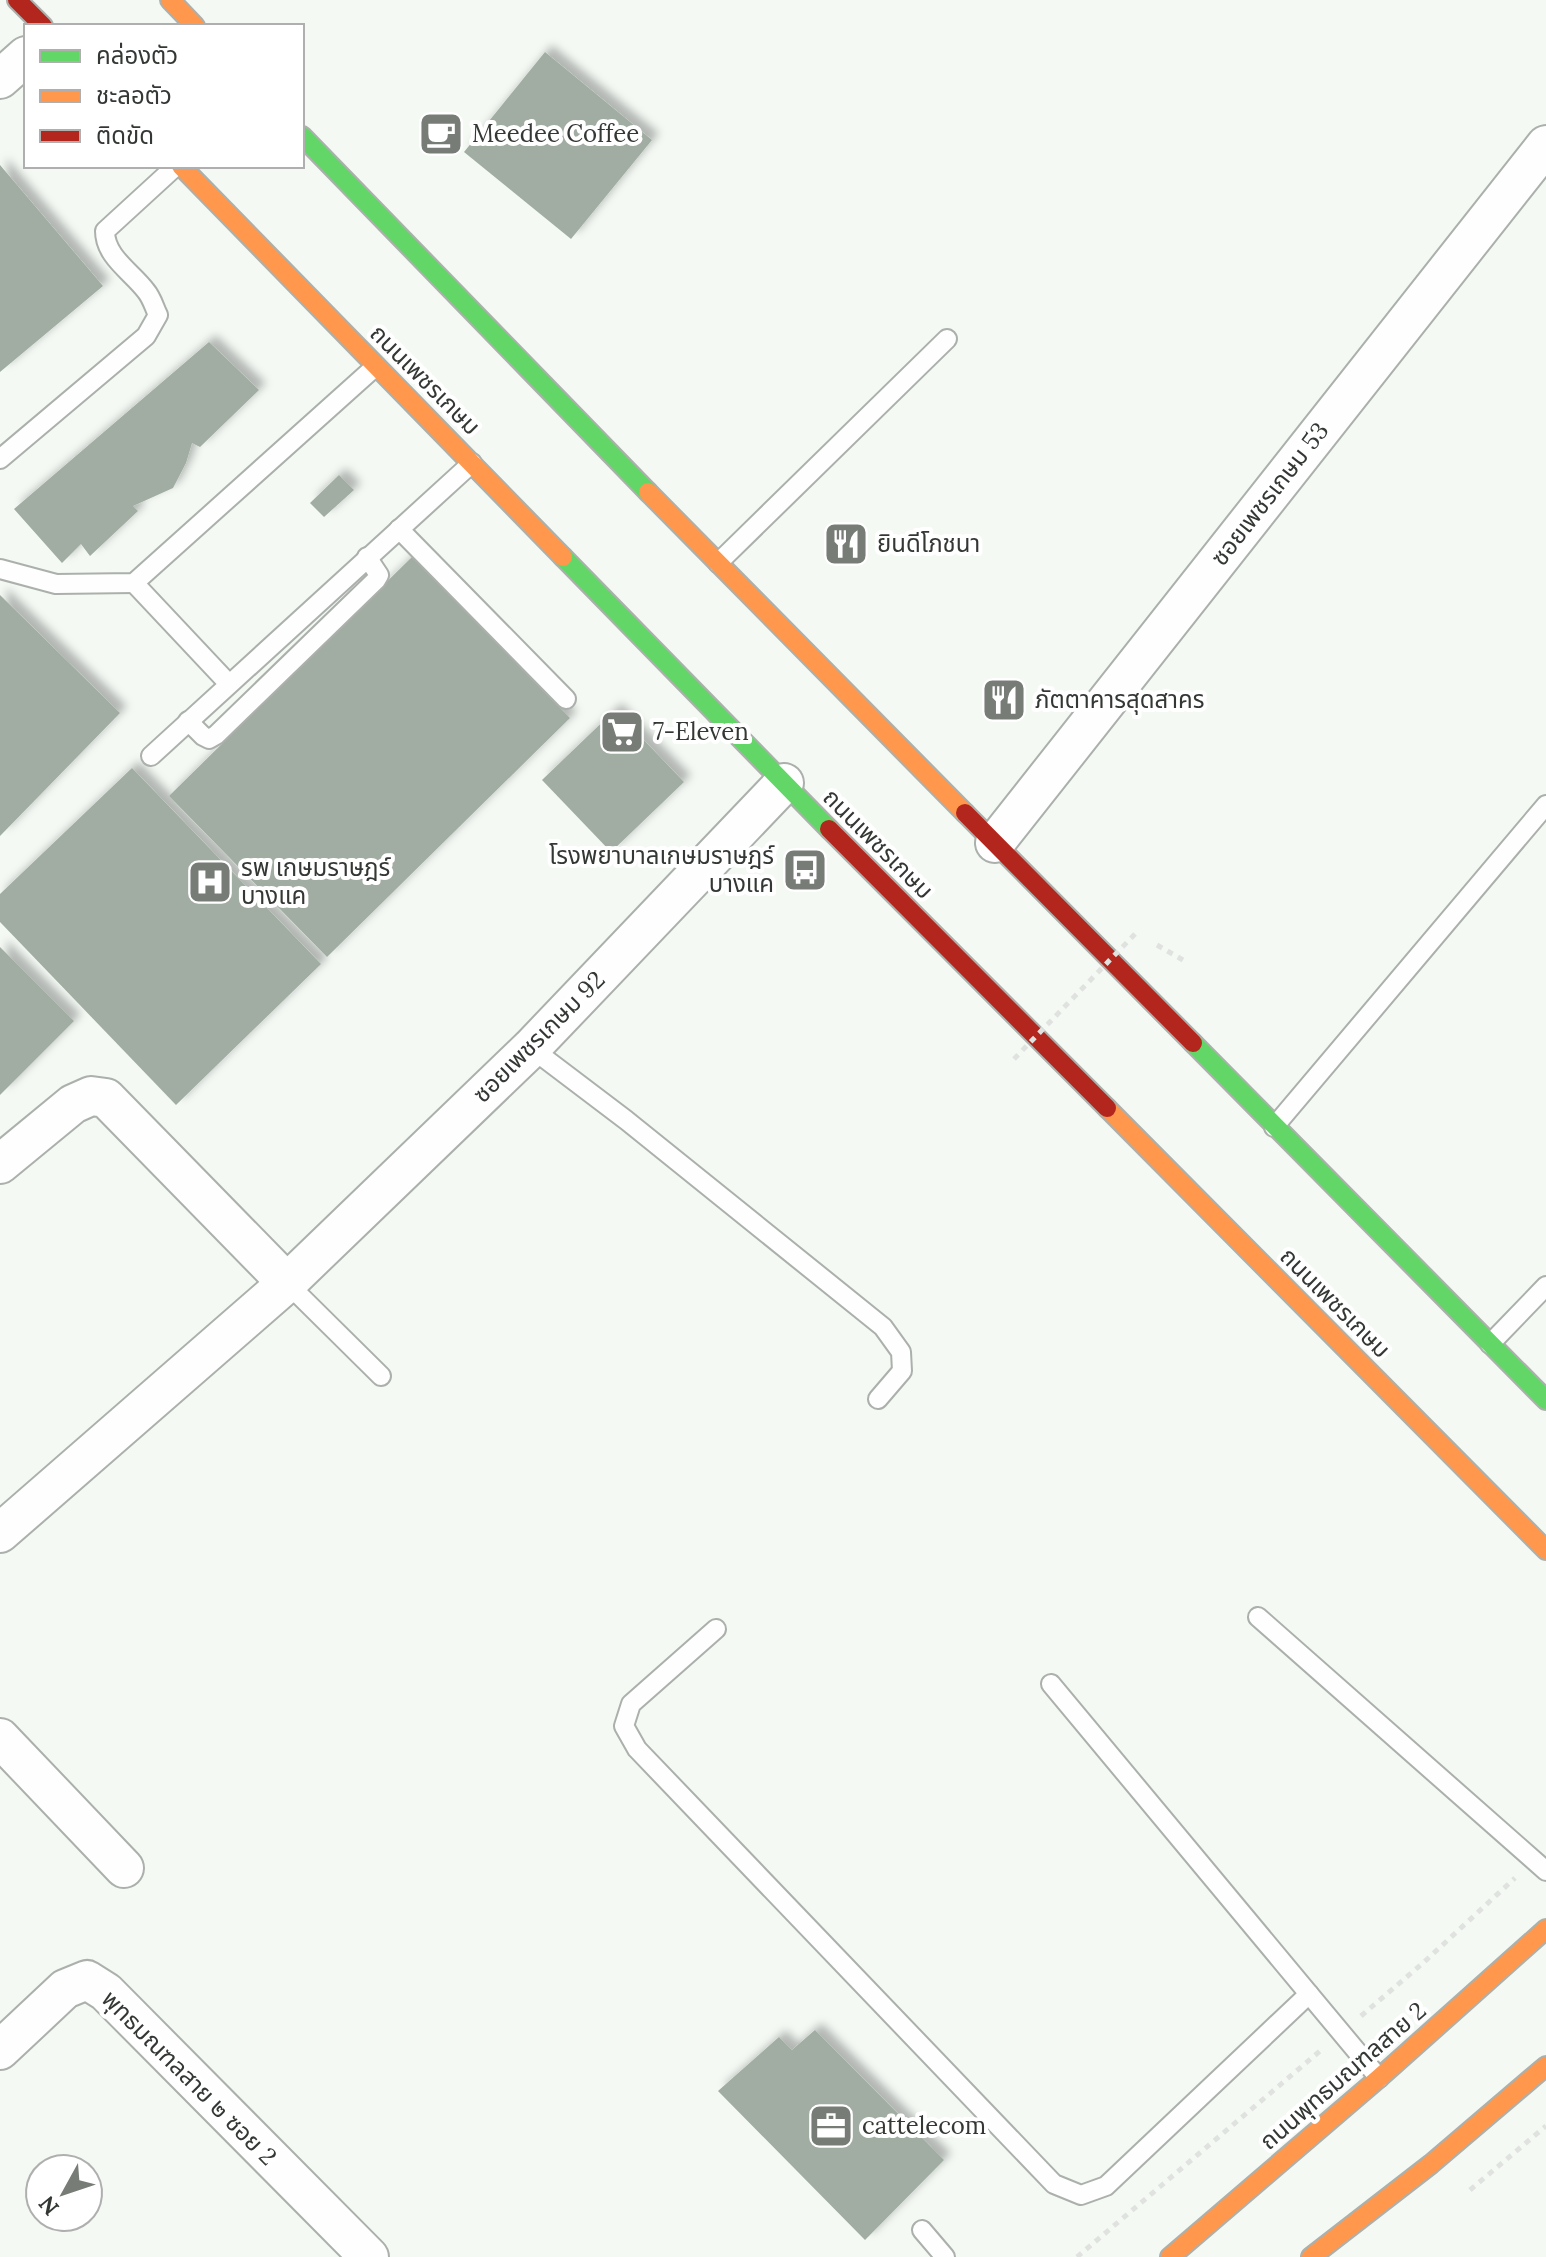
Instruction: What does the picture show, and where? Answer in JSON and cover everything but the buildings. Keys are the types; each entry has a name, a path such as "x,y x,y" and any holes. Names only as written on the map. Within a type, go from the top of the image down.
{"main road":[{"path":"17,0 41,24"},
{"path":"170,0 193,24"},
{"path":"304,138 718,563 1546,1400"},
{"name":"ถนนเพชรเกษม","path":"181,168 784,783 1546,1550"},
{"name":"ถนนพุทธมณฑลสาย 2","path":"1170,2257 1379,2078 1546,1929"},
{"path":"1311,2257 1407,2186 1546,2066"}],"street":[{"path":"0,79 24,58"},
{"name":"ซอยเพชรเกษม 53","path":"995,843 1546,145"},
{"name":"ซอยเพชรเกษม 92","path":"0,1533 287,1283 531,1048 784,783"},
{"path":"0,1164 73,1104 91,1096 106,1098 287,1283"},
{"path":"0,1738 124,1868"},
{"name":"พุทธมณฑลสาย ๒ ซอย 2","path":"0,2050 65,1989 87,1980 106,1992 369,2257"}],"lane":[{"path":"0,459 146,336 158,315 148,292 111,252 105,242 105,231 177,168"},
{"path":"718,563 947,339"},
{"path":"0,569 56,584 134,583 377,366"},
{"path":"151,756 472,463"},
{"path":"399,529 566,699"},
{"path":"188,721 209,739 216,735 376,580 379,575 377,569 367,557"},
{"path":"134,583 229,684"},
{"path":"1274,1127 1546,805"},
{"path":"531,1048 626,1120 883,1327 901,1352 902,1371 878,1399"},
{"path":"287,1283 381,1376"},
{"path":"1490,1344 1546,1286"},
{"path":"1258,1617 1540,1866"},
{"path":"716,1629 631,1704 624,1726 637,1749 1054,2184 1081,2195 1106,2186 1309,1994"},
{"path":"1051,1684 1379,2078"},
{"path":"922,2230 945,2257"}],"path":[{"path":"1014,1059 1136,933"},
{"path":"1077,2257 1540,1866"}],"traffic: fast":[{"path":"304,138 648,492"},
{"path":"563,557 829,829"},
{"path":"1193,1043 1546,1400"}],"traffic: slow":[{"path":"170,0 193,24"},
{"path":"183,168 563,557"},
{"path":"648,492 965,813"},
{"path":"1107,1108 1546,1550"},
{"path":"1170,2257 1379,2078 1546,1929"},
{"path":"1311,2257 1431,2164 1546,2066"}],"traffic: jam":[{"path":"17,0 41,24"},
{"path":"965,813 1193,1043"},
{"path":"829,829 1107,1108"}],"place":[{"name":"Meedee Coffee","path":"441,134"},
{"name":"ยินดีโภชนา","path":"846,544"},
{"name":"ภัตตาคารสุดสาคร","path":"1004,700"},
{"name":"7-Eleven","path":"622,732"},
{"name":"โรงพยาบาลเกษมราษฎร์ บางแค","path":"805,870"},
{"name":"รพ เกษมราษฎร์ บางแค","path":"210,882"},
{"name":"cattelecom","path":"831,2126"}]}
